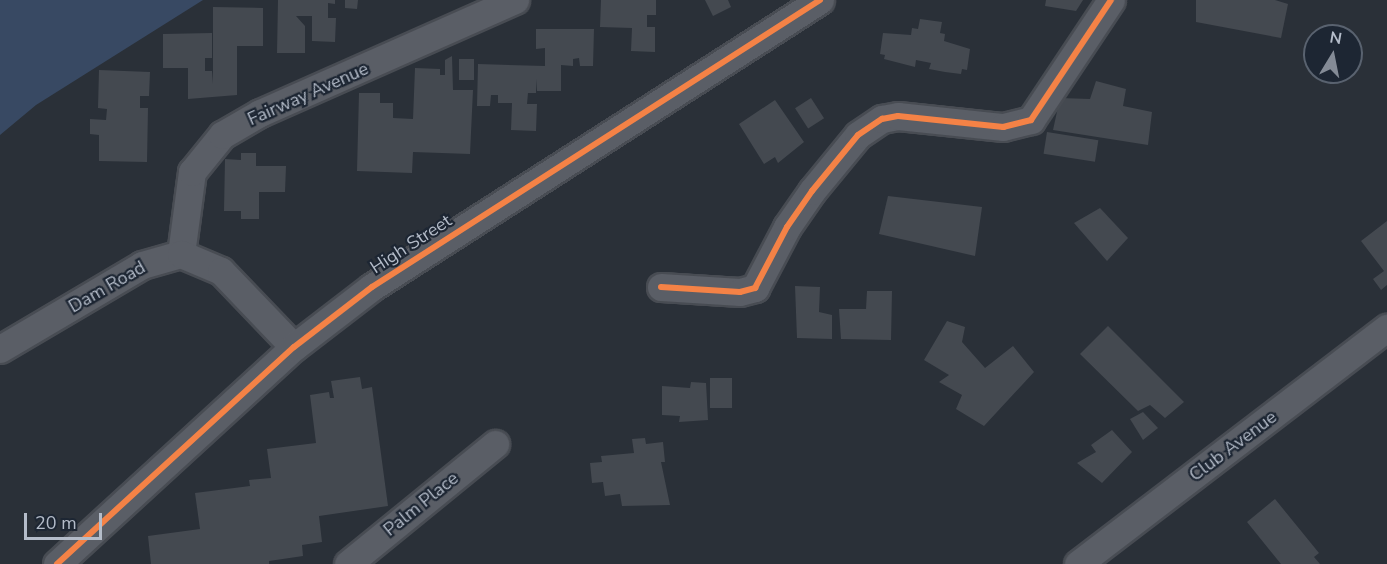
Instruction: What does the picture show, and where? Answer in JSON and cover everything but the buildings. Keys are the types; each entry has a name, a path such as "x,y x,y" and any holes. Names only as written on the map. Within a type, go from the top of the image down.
{"street":[{"name":"Fairway Avenue","path":"181,254 192,172 222,135 260,113 515,0"},
{"name":"High Street","path":"57,564 294,347 372,287 820,0"},
{"path":"660,286 740,292 755,288 787,227 812,191 858,135 882,119 898,116 1003,127 1031,120 1112,0"},
{"path":"181,254 221,271 294,347"},
{"name":"Dam Road","path":"0,349 142,265 181,254"},
{"name":"Club Avenue","path":"1078,564 1387,328"},
{"name":"Palm Place","path":"348,564 495,444"}],"water":[{"path":"0,0 203,0 36,105 0,135"}],"cycle path":[{"path":"57,564 294,347 372,287 820,0"},
{"path":"661,287 740,292 755,288 787,227 812,191 858,135 882,119 898,116 1003,127 1031,120 1111,0"}]}
